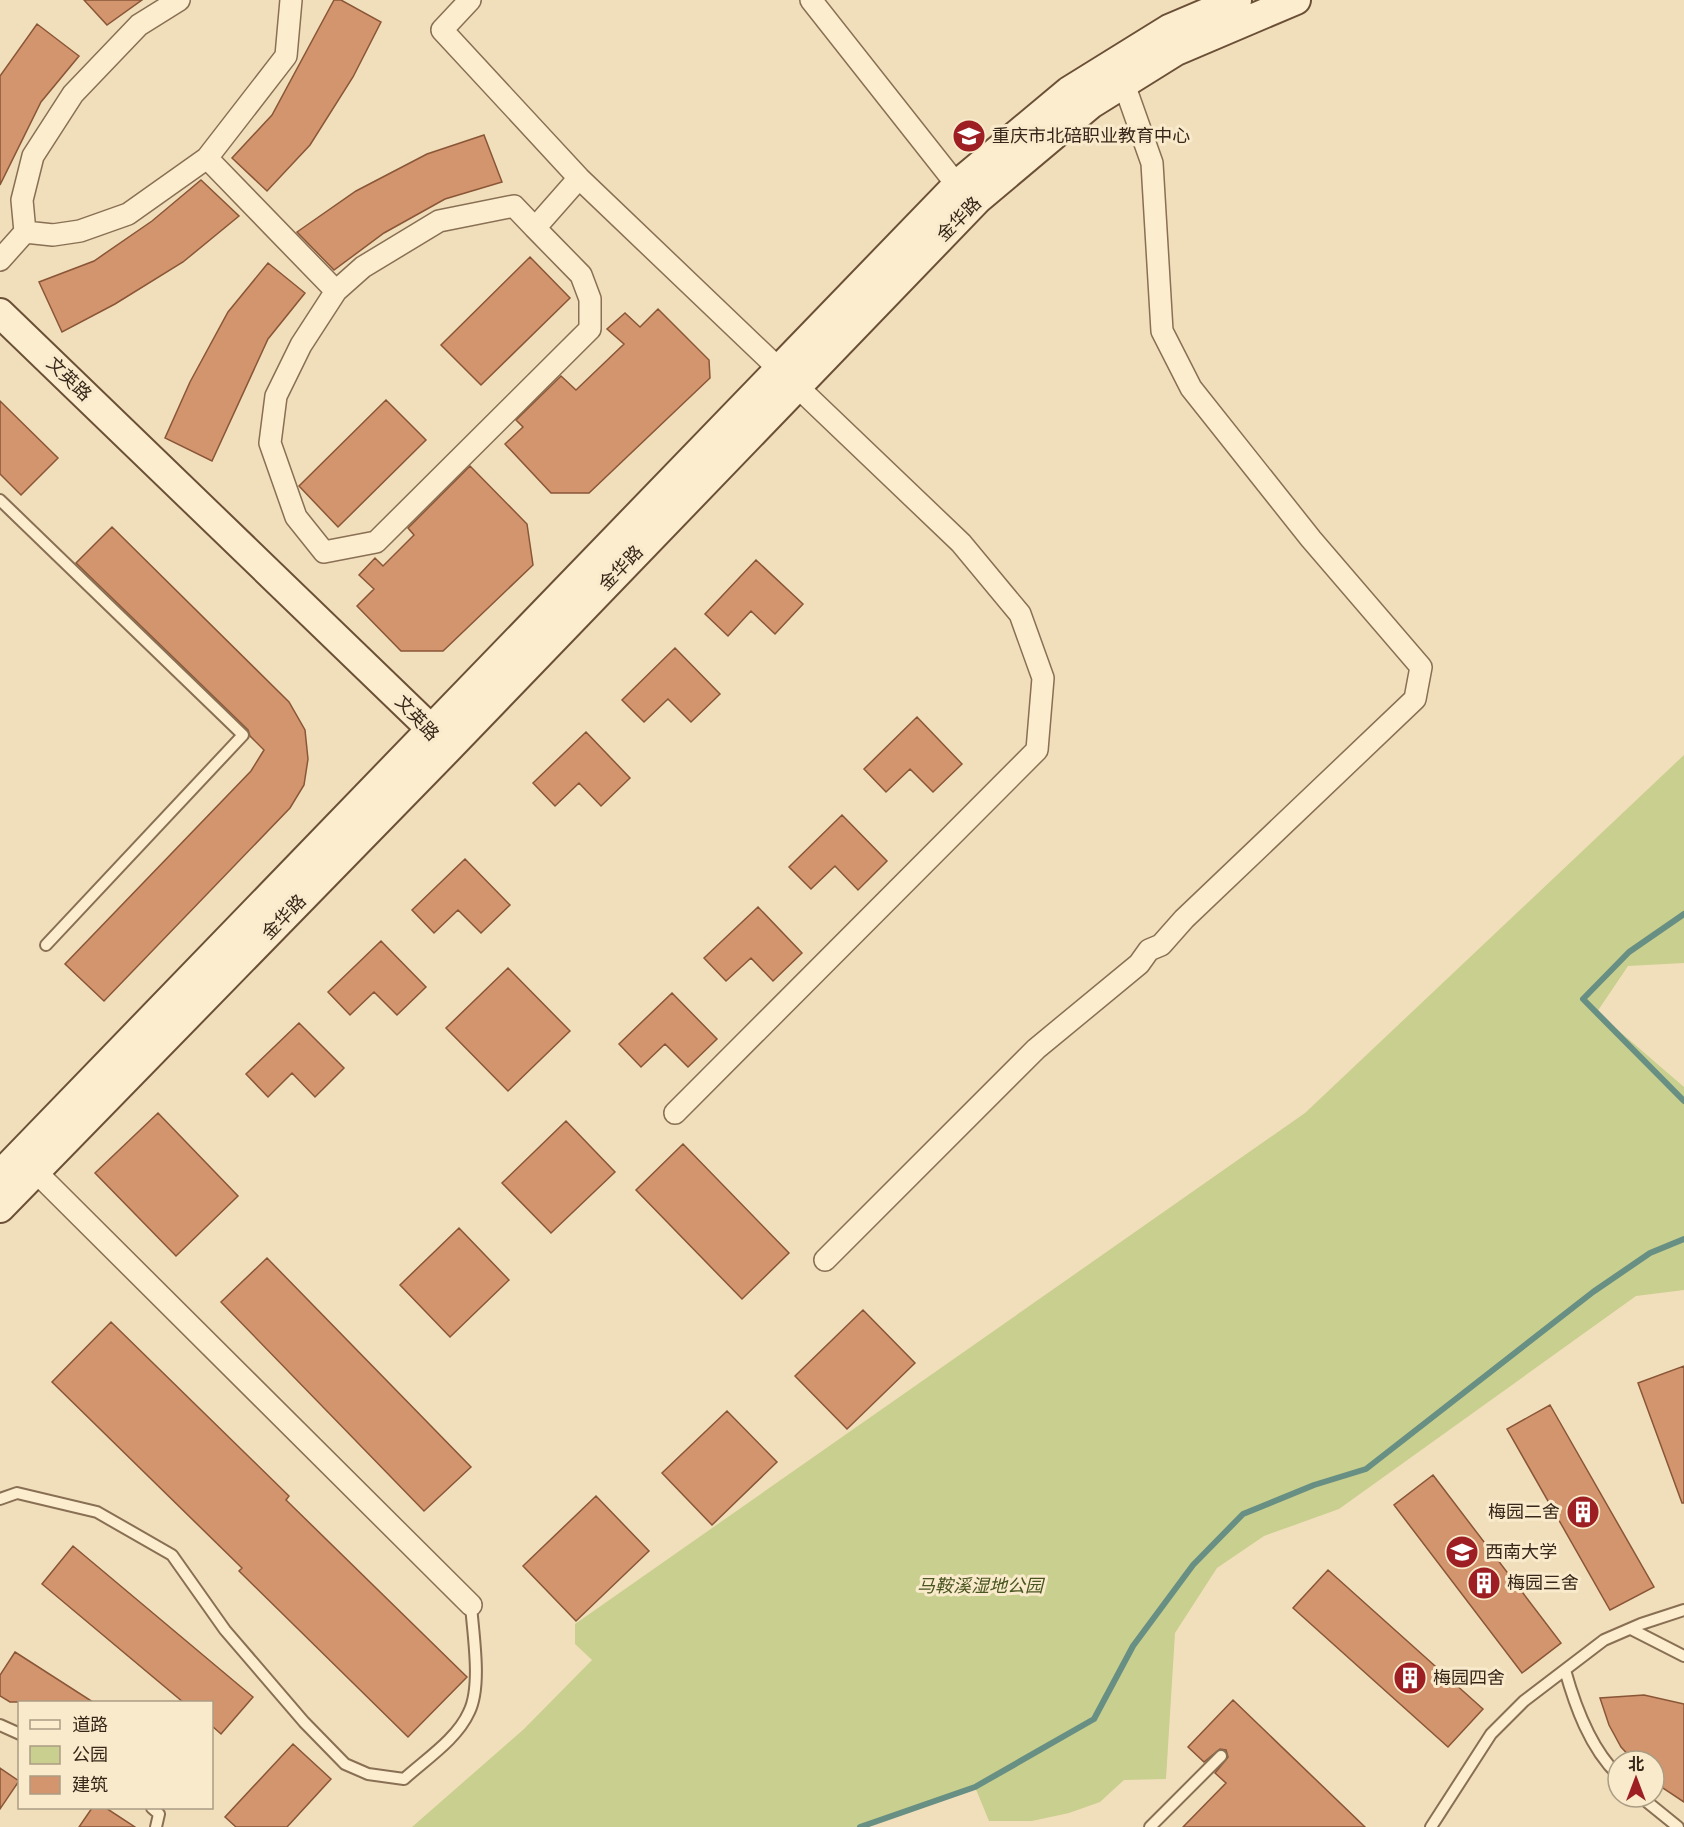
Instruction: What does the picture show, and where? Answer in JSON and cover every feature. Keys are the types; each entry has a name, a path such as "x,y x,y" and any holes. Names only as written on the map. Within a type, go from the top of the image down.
{"main road":[{"name":"金华路","path":"788,378 957,185 1069,91 1169,29 1237,0"},
{"name":"金华路","path":"0,1208 18,1167 788,378 978,198 1091,105 1176,51 1296,0"},
{"name":"文英路","path":"0,313 433,741"},
{"name":"文英路","path":"0,339 433,741"}],"street":[{"path":"26,232 22,200 33,156 73,94 139,25 179,0"},
{"path":"26,232 53,235 80,231 128,214 207,158 286,56 291,0"},
{"path":"470,0 442,30 579,178 960,543 1020,614 1043,678 1037,750 675,1113"},
{"path":"811,0 957,185"},
{"path":"825,1260 1036,1049 1139,964 1149,950 1161,945 1184,919 1415,699 1421,667 1311,539 1191,388 1162,331 1152,163 1124,84"},
{"path":"207,158 336,291"},
{"path":"535,228 579,178"},
{"path":"514,206 535,228 580,275 590,299 590,329 376,542 324,552 296,518 270,443 276,396 301,345 336,291 363,267 439,221 514,206"},
{"path":"0,260 26,232"},
{"path":"18,1167 471,1605"}],"lane":[{"path":"0,500 243,735 46,945"},
{"path":"0,1499 17,1493 97,1512 172,1555 225,1629 304,1722 345,1764 368,1774 404,1779 449,1739 470,1712 476,1671 471,1605"},
{"path":"1431,1827 1491,1734 1524,1701 1604,1640 1684,1610"},
{"path":"1631,1629 1684,1656"},
{"path":"1565,1670 1574,1705 1593,1741 1606,1759"},
{"path":"0,1725 18,1733"},
{"path":"1150,1827 1221,1756"},
{"path":"153,1809 159,1814 156,1827"},
{"path":"1656,1809 1678,1827"}],"green space":[{"name":"马鞍溪湿地公园","path":"1684,755 1684,963 1628,966 1597,1012 1684,1087 1684,1290 1636,1296 1339,1509 1264,1536 1217,1568 1175,1633 1166,1779 1124,1780 1100,1802 1069,1813 1032,1821 989,1821 975,1787 860,1827 412,1827 524,1729 592,1660 575,1644 575,1624 1305,1113"}],"building":[{"path":"84,0 142,0 107,25"},
{"path":"334,0 341,0 381,22 353,77 310,145 267,191 232,158 272,115"},
{"path":"37,24 79,56 41,102 0,185 0,76"},
{"path":"484,135 502,182 445,199 384,233 334,270 297,232 356,191 427,154"},
{"path":"201,180 239,216 183,262 115,304 62,332 39,282 94,261 152,221"},
{"path":"530,257 570,298 481,385 441,345"},
{"path":"268,263 305,293 268,339 212,461 165,438 190,382 228,312"},
{"path":"658,309 709,360 710,378 589,493 551,493 505,444 523,427 516,420 561,376 576,390 624,344 607,329 625,313 640,327"},
{"path":"386,400 426,440 338,527 299,486"},
{"path":"0,401 58,458 21,495 0,474"},
{"path":"470,466 527,524 533,565 443,651 401,651 357,606 374,589 359,575 375,558 383,566 414,535 408,528"},
{"path":"112,527 289,702 305,730 308,759 304,785 290,808 104,1001 65,964 251,771 264,750 250,736 248,730 76,563"},
{"path":"756,560 803,604 775,634 751,611 728,636 705,614"},
{"path":"675,648 720,694 691,722 668,699 644,722 622,700"},
{"path":"917,717 962,764 933,792 910,769 886,792 864,769"},
{"path":"586,732 630,778 601,806 579,783 555,806 533,783"},
{"path":"842,815 887,861 858,890 835,866 811,889 789,867"},
{"path":"465,859 510,905 481,933 458,910 434,933 412,910"},
{"path":"758,907 802,953 773,981 751,958 726,981 704,958"},
{"path":"381,941 426,987 397,1015 374,992 350,1015 328,992"},
{"path":"508,968 570,1031 508,1091 446,1028"},
{"path":"672,993 717,1039 688,1067 665,1044 641,1067 619,1044"},
{"path":"299,1023 344,1068 315,1097 292,1073 268,1097 246,1074"},
{"path":"158,1113 238,1196 176,1256 95,1173"},
{"path":"566,1121 615,1172 551,1233 502,1183"},
{"path":"683,1144 789,1253 742,1299 636,1190"},
{"path":"459,1228 509,1280 450,1337 400,1285"},
{"path":"267,1258 471,1467 424,1511 221,1302"},
{"path":"863,1310 915,1363 847,1429 795,1376"},
{"path":"111,1322 289,1496 286,1500 467,1677 408,1737 239,1571 242,1568 52,1382"},
{"path":"1684,1366 1684,1503 1682,1503 1638,1383"},
{"name":"梅园二舍","path":"1550,1405 1654,1587 1610,1610 1507,1429"},
{"path":"727,1411 777,1462 712,1525 662,1473"},
{"name":"梅园三舍","path":"1433,1475 1561,1643 1522,1673 1394,1505"},
{"path":"596,1496 649,1551 576,1621 523,1566"},
{"path":"73,1546 253,1697 221,1734 213,1727 213,1701 182,1701 42,1584"},
{"name":"梅园四舍","path":"1328,1570 1483,1709 1448,1747 1293,1608"},
{"path":"15,1652 91,1701 10,1702 0,1696 0,1675"},
{"path":"1644,1695 1684,1704 1684,1802 1666,1790 1666,1749 1623,1749 1609,1725 1600,1698"},
{"path":"1233,1700 1365,1827 1183,1827 1226,1783 1215,1773 1228,1757 1226,1750 1220,1749 1204,1762 1188,1747"},
{"path":"293,1744 331,1779 287,1827 236,1827 225,1817"},
{"path":"0,1768 18,1782 0,1809"},
{"path":"91,1809 108,1809 135,1827 79,1827"}],"waterway":[{"path":"1684,914 1629,952 1583,999 1684,1101"},
{"path":"860,1827 975,1787 1094,1719 1133,1646 1193,1565 1243,1514 1314,1485 1366,1469 1593,1292 1650,1253 1684,1239"}],"place":[{"name":"重庆市北碚职业教育中心","path":"969,136"},
{"name":"梅园二舍","path":"1583,1512"},
{"name":"西南大学","path":"1462,1552"},
{"name":"梅园三舍","path":"1484,1583"},
{"name":"梅园四舍","path":"1410,1678"}]}
